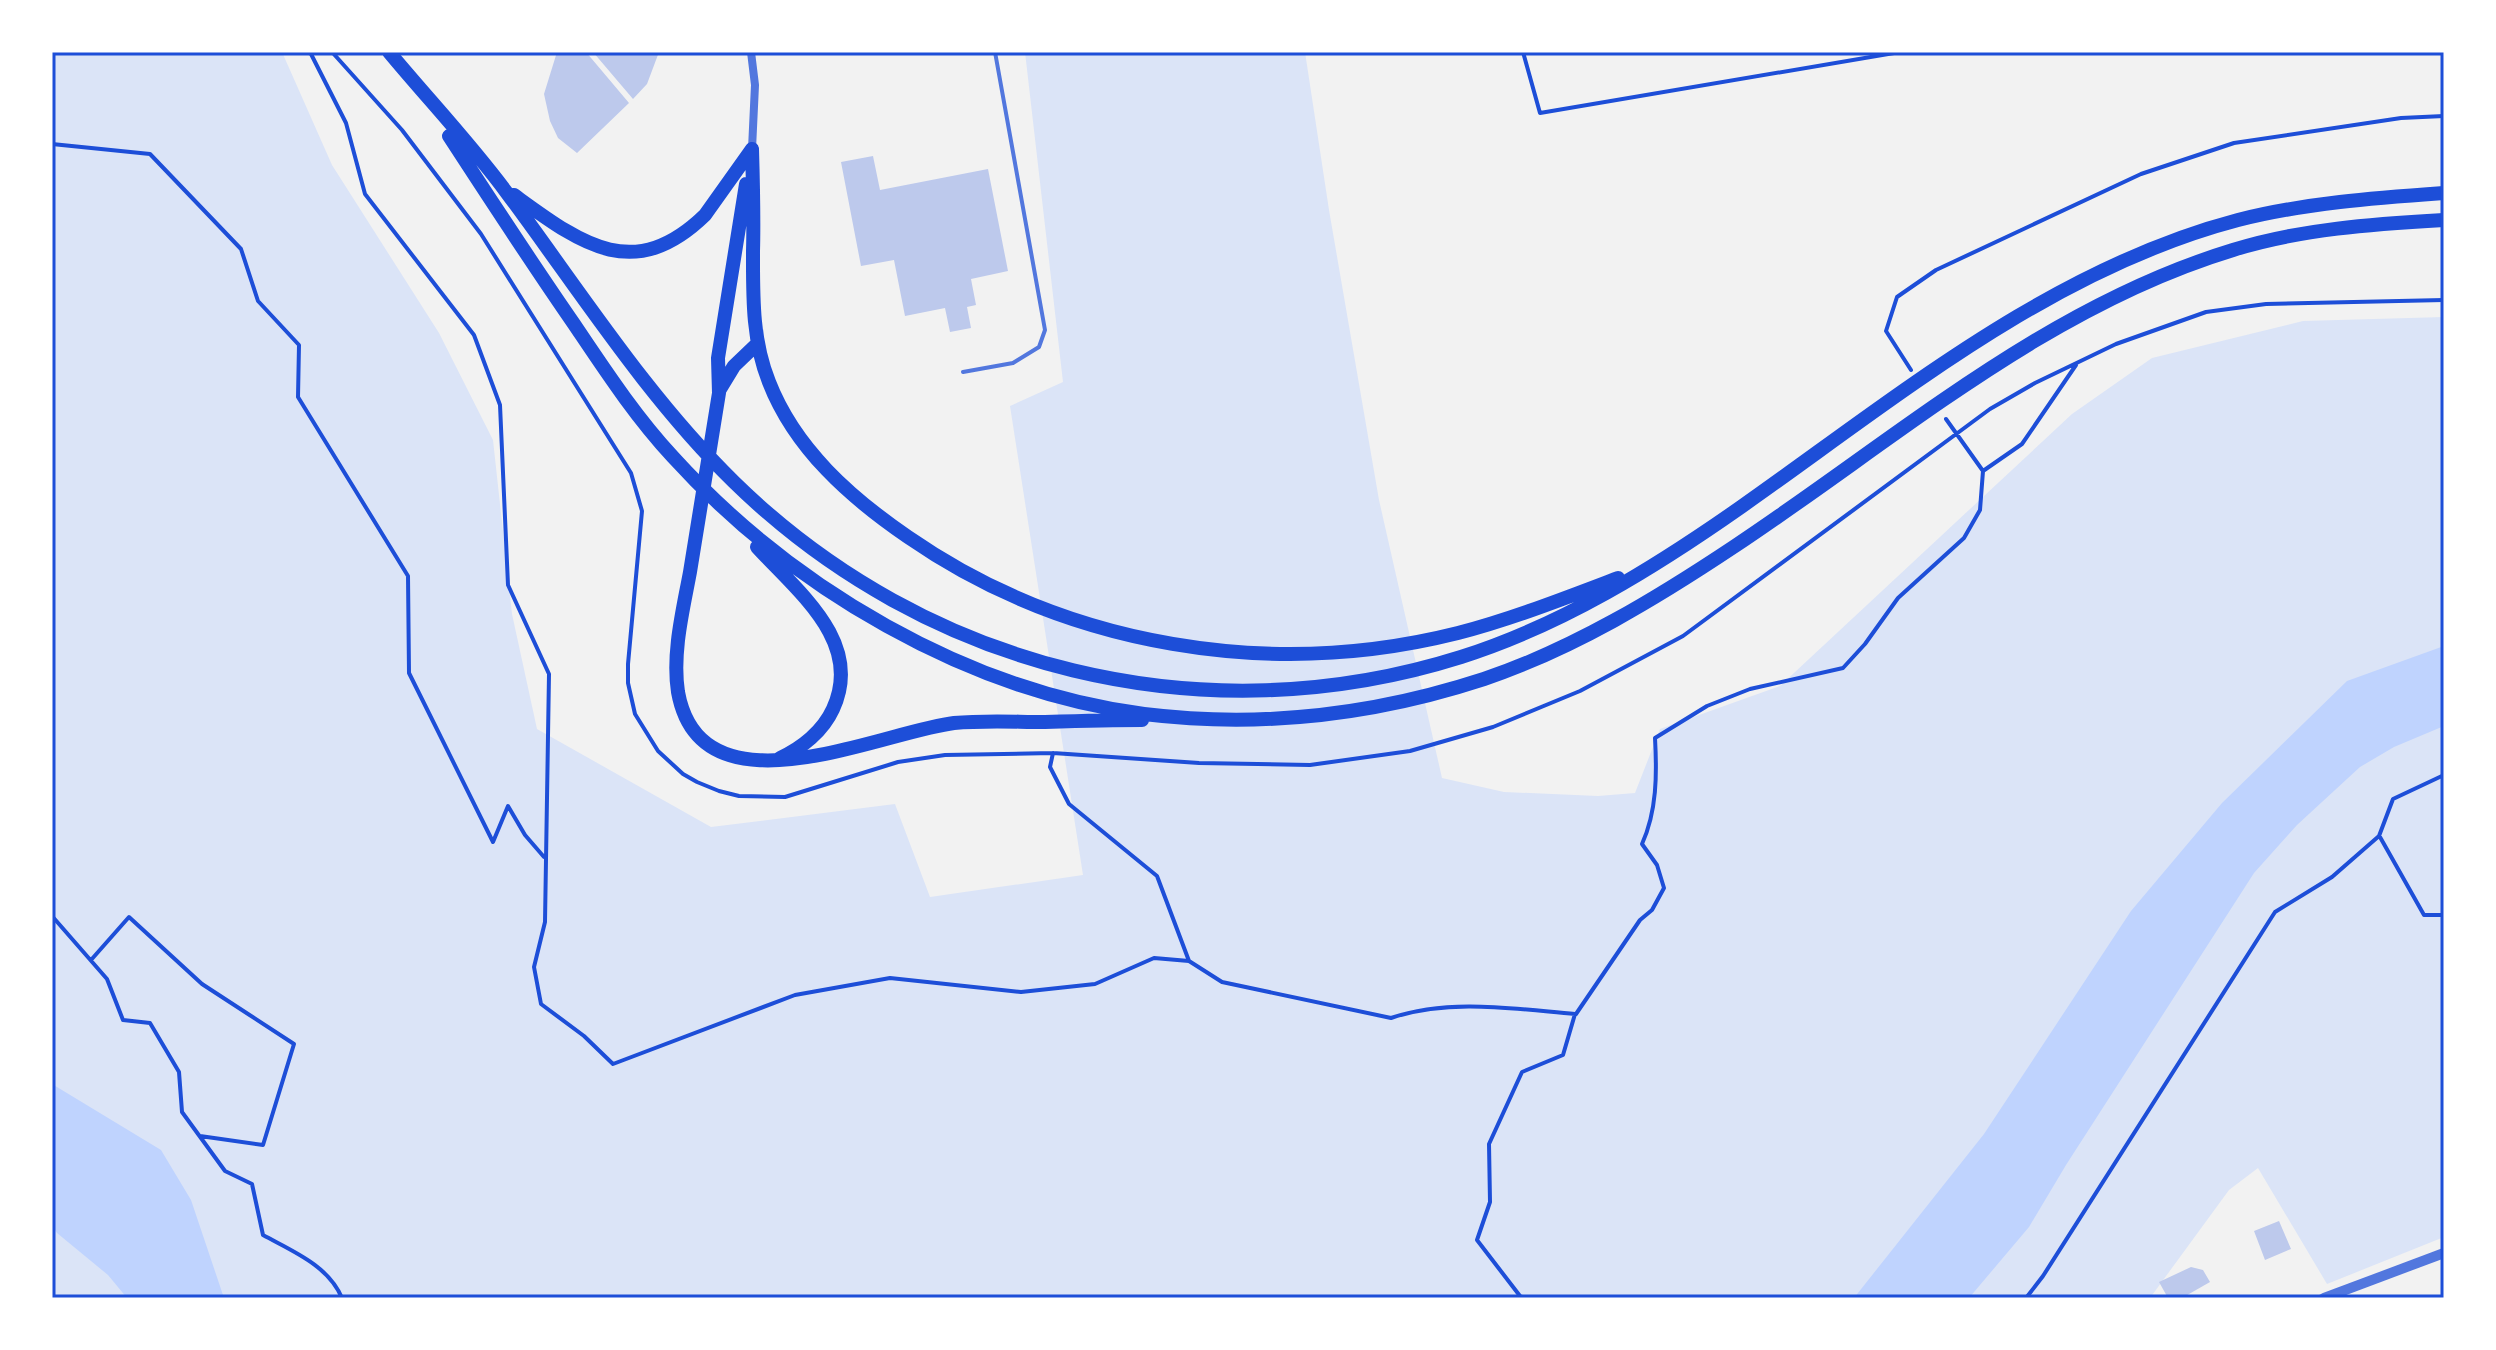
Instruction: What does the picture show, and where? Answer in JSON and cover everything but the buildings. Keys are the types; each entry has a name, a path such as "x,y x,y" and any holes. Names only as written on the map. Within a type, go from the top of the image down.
{"highway":[{"path":"389,52 504,188 607,330 693,437 733,481 833,563 916,615 950,631 1021,656 1119,681 1186,689 1262,691 1355,682 1462,656 1527,632 1655,564 1949,361 2050,298 2118,263 2192,234 2279,211 2334,201 2444,193"},
{"path":"415,85 632,410 830,630 840,651 842,681 830,716 804,743 772,761"},
{"path":"504,188 567,234 587,244 619,252 642,250 674,239 697,224 752,149"},
{"path":"752,149 753,297 757,344 767,380 785,416 824,468 869,508 927,550 977,579 1061,615 1129,636 1211,650 1316,653 1373,648 1455,634 1488,625 1655,564"},
{"path":"752,149 718,358 719,393 677,663 679,694 698,733 713,746 752,761 843,752 909,732 971,721 1319,716 1406,701 1490,677 1563,647 1649,600 1735,547 2035,339 2093,307 2164,274 2235,249 2285,237 2444,220"},
{"path":"719,393 734,366 757,344"},
{"path":"704,489 777,554 819,584 899,633 974,667 1013,682 1100,706 1143,714 1210,718"}],"street":[{"path":"751,52 755,85 752,149"},
{"path":"2324,1298 2444,1253"}],"lane":[{"path":"963,372 1013,363 1039,347 1045,330 995,52"}],"path":[{"path":"307,52 311,54 346,123 365,194 474,335 500,405 508,585 549,674 545,922 534,967 541,1004 584,1036 613,1064 795,995 890,978 1021,992 1095,984 1154,958 1189,961 1222,982 1391,1018 1417,1009 1452,1008 1575,1014"},
{"path":"332,52 402,130 481,234 631,473 642,511 628,683 635,714 649,738 683,774 719,791 739,796 785,797 898,762 945,755 1053,753 1199,763 1310,765 1410,751 1493,727 1580,691 1683,636 1990,409 2078,362 2149,331 2206,312 2266,304 2444,300"},
{"path":"1523,52 1540,113 1900,52"},
{"path":"1905,361 1886,331 1897,297 1936,270 2141,174 2234,143 2401,118 2444,116"},
{"path":"52,144 150,154 241,249 258,301 299,345 298,397 408,576 409,673 461,781 493,842 508,806 525,835 545,859"},
{"path":"1983,471 2022,444 2078,362"},
{"path":"1525,1298 1520,1296 1477,1240 1490,1202 1489,1144 1522,1072 1563,1055 1575,1014 1640,920 1652,910 1664,888 1657,865 1642,844 1652,822 1655,738 1707,706 1750,689 1843,668 1865,644 1898,598 1964,538 1980,510 1983,471 1965,447"},
{"path":"1053,753 1050,767 1069,804 1157,876 1189,961"},
{"path":"2026,1298 2275,912 2332,877 2379,836 2393,799 2444,775"},
{"path":"2379,836 2424,915 2444,915"},
{"path":"52,916 107,979 123,1020 150,1023 179,1072 182,1112 225,1171 252,1184 263,1235 313,1262 342,1298"},
{"path":"91,960 129,917 202,984 294,1044 263,1145 200,1136"}],"shaded area":[{"path":"52,52 282,52 332,165 439,333 493,440 512,614 537,729 711,827 895,804 930,897 1083,875 1010,406 1063,382 1025,52 1305,52 1379,500 1442,778 1504,792 1598,796 1635,793 1660,729 1780,686 2072,414 2152,358 2303,321 2444,317 2444,1237 2327,1284 2258,1168 2229,1190 2150,1298 52,1298"}],"water":[{"path":"2444,646 2444,726 2394,747 2360,767 2297,825 2254,873 2029,1227 1969,1298 1854,1298 1984,1134 2131,911 2222,803 2347,681"},
{"path":"52,1084 161,1150 191,1200 224,1298 127,1298 108,1275 57,1233 52,1225"}]}
